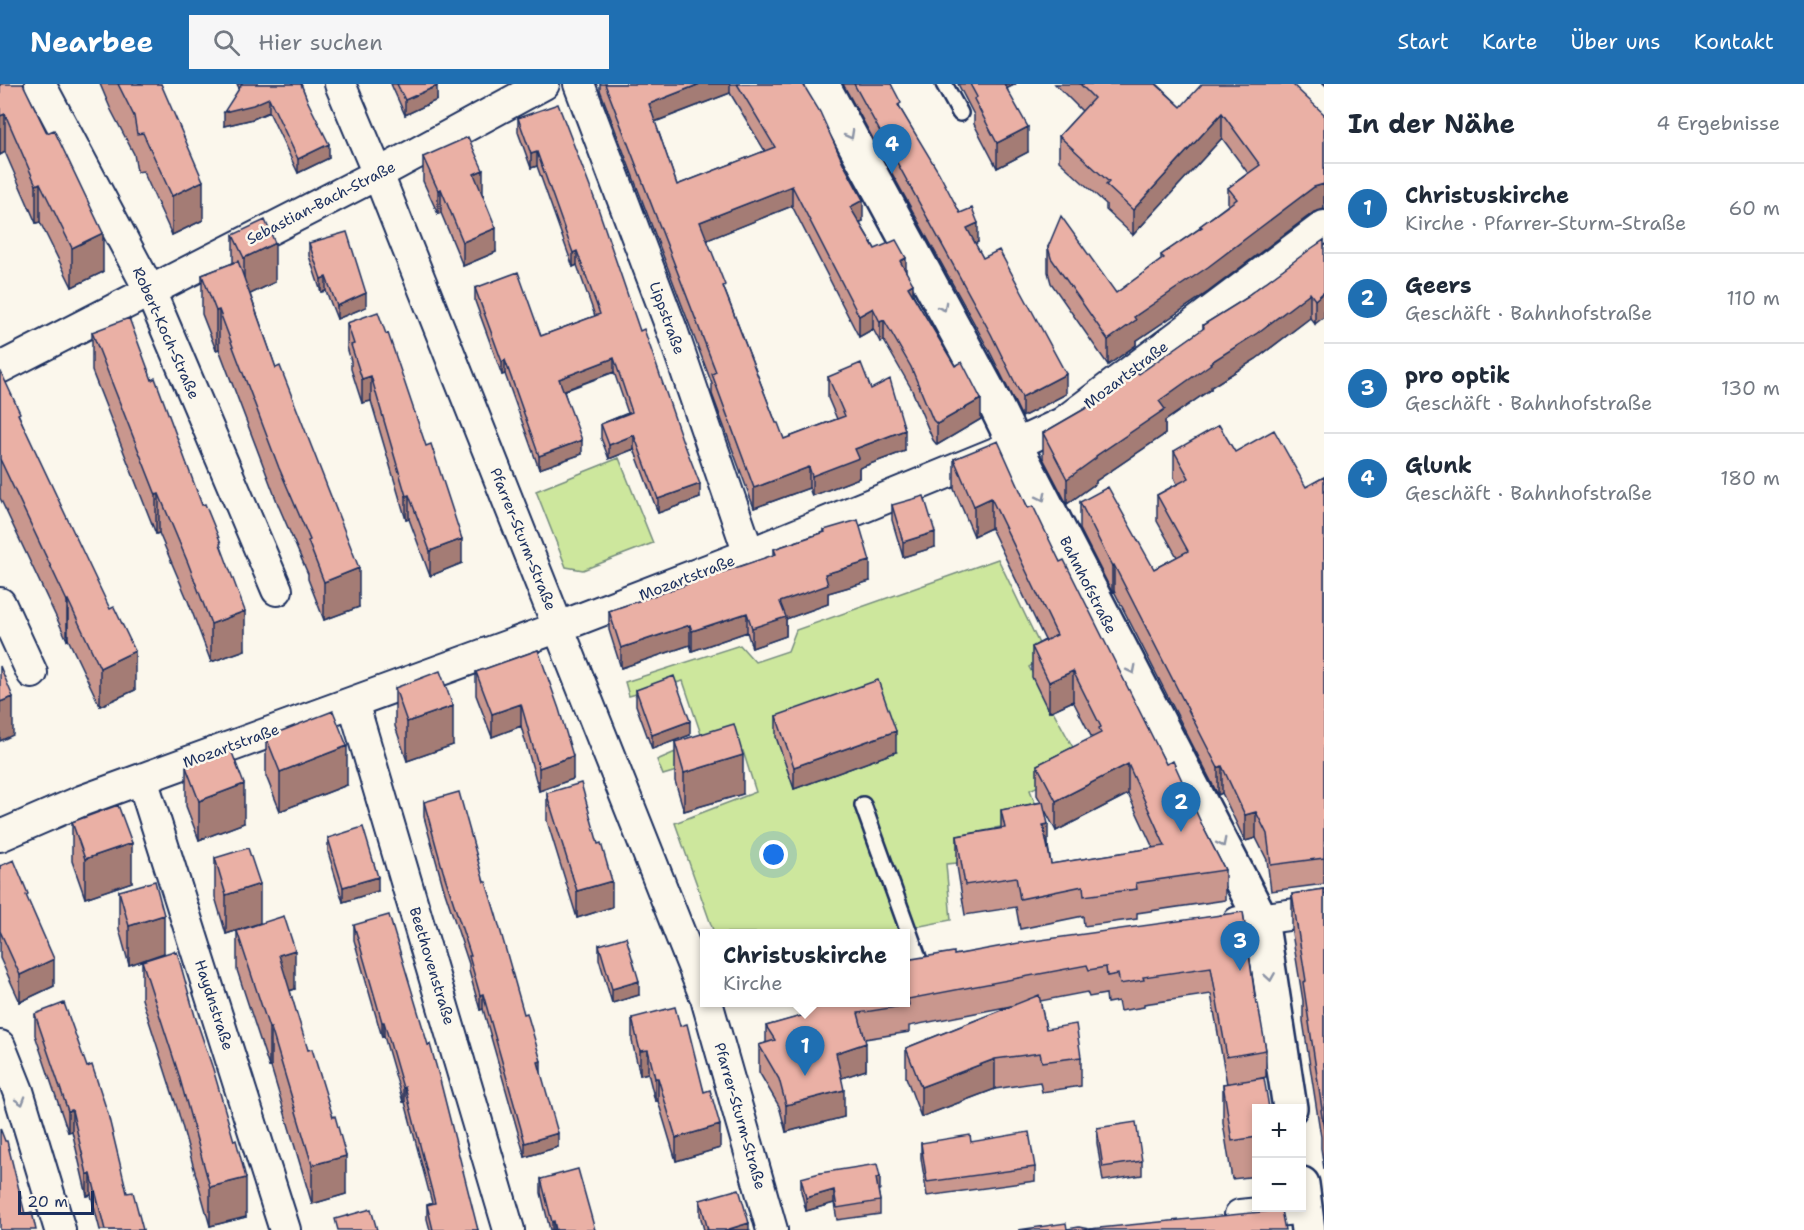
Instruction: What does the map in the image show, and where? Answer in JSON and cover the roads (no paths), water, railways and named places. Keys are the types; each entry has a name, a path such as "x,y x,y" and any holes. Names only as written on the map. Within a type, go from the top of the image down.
{"street":[{"name":"Robert-Koch-Straße","path":"40,84 150,291 277,590"},
{"name":"Pfarrer-Sturm-Straße","path":"340,84 700,981"},
{"name":"Sebastian-Bach-Straße","path":"0,368 378,174 544,84"},
{"name":"Lippstraße","path":"579,84 672,330 749,554"},
{"name":"Bahnhofstraße","path":"822,84 989,392 1261,919 1289,1104"},
{"path":"1298,84 1324,107"},
{"name":"Mozartstraße","path":"0,836 81,801 559,627 749,554 1015,445 1062,423 1324,226"},
{"path":"0,603 32,673"},
{"name":"Beethovenstraße","path":"353,702 509,1230"},
{"name":"Haydnstraße","path":"142,779 285,1230"},
{"path":"1214,926 1324,910"},
{"name":"Pfarrer-Sturm-Straße","path":"708,1007 772,1230"},
{"path":"0,1046 18,1090 60,1230"},
{"path":"1213,1217 1264,1212"}],"lane":[{"path":"944,84 960,113"},
{"path":"863,805 924,966"}],"place":[{"name":"Glunk","path":"892,174"},
{"name":"Geers","path":"1181,832"},
{"name":"pro optik","path":"1240,971"},
{"name":"Christuskirche","path":"805,1076"}]}
